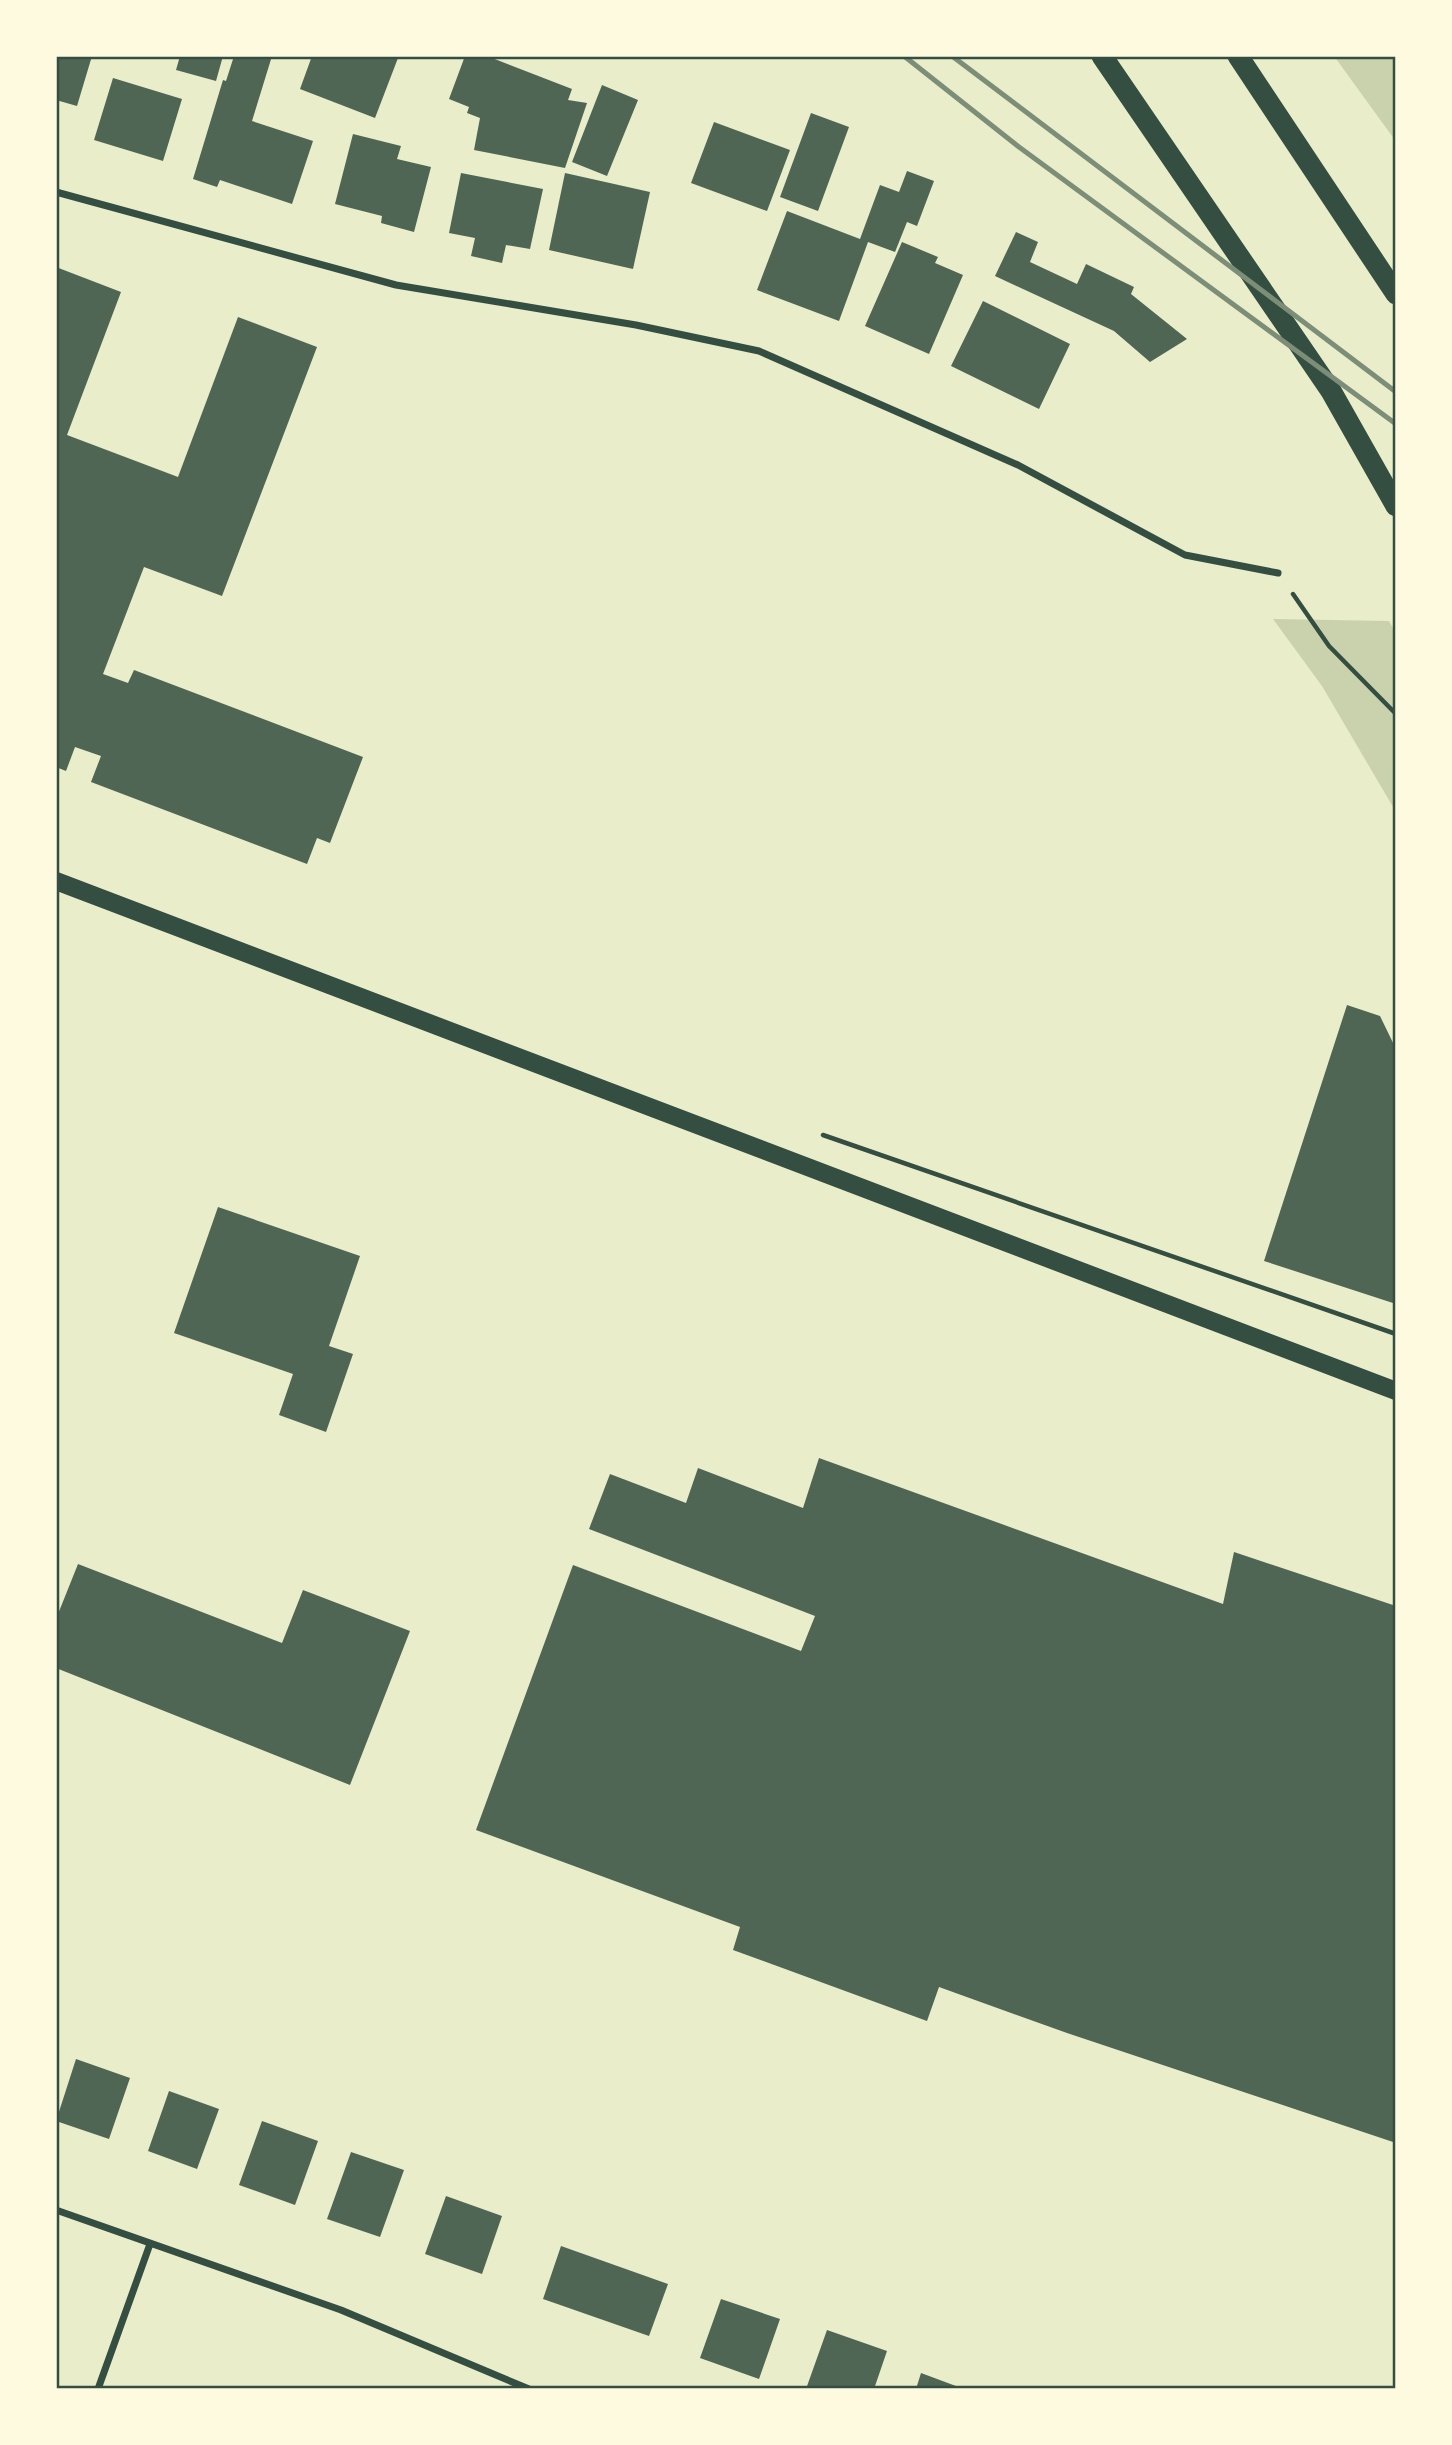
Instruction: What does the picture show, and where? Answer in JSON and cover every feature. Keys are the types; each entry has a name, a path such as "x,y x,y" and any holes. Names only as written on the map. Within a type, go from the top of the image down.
{"highway":[{"path":"1102,56 1331,391 1396,506"},
{"path":"1238,56 1396,294"}],"main road":[{"path":"56,881 1396,1391"}],"street":[{"path":"56,192 396,285 636,325 759,351 1018,465 1185,555 1278,573"},
{"path":"56,2210 341,2310 529,2389"},
{"path":"97,2389 150,2244"}],"path":[{"path":"1278,573 1329,646 1396,714"},
{"path":"1216,1272 1396,1334"}],"green space":[{"path":"1334,56 1396,56 1396,142 1392,136"},
{"path":"1273,619 1389,621 1396,634 1396,812 1322,686"}],"building":[{"path":"56,56 92,56 77,106 56,100"},
{"path":"180,56 223,56 216,81 176,70"},
{"path":"234,56 272,56 252,121 313,141 292,204 220,180 217,187 193,179 223,80 226,81"},
{"path":"312,56 398,58 375,118 300,89"},
{"path":"465,56 487,56 572,89 568,100 587,103 565,168 474,150 480,118 467,113 469,107 449,99"},
{"path":"113,78 182,99 163,161 94,140"},
{"path":"602,85 638,100 607,176 572,162"},
{"path":"811,113 849,127 818,211 780,197"},
{"path":"714,122 790,150 767,211 691,183"},
{"path":"353,134 401,146 397,159 431,167 414,232 381,223 382,216 335,204"},
{"path":"907,171 934,181 917,226 907,222 895,252 868,242 839,321 757,290 787,211 860,239 880,185 899,192"},
{"path":"461,173 543,189 530,249 506,245 502,263 471,256 475,238 449,233"},
{"path":"565,173 650,192 633,269 549,250"},
{"path":"1016,232 1038,242 1030,262 1077,284 1086,264 1134,287 1131,294 1187,339 1150,362 1114,331 995,276"},
{"path":"902,242 938,257 935,263 963,275 929,354 865,326"},
{"path":"56,267 121,292 67,435 178,477 238,317 317,347 222,596 144,567 103,674 128,683 134,670 363,757 330,843 317,838 307,864 91,782 101,756 75,747 66,771 56,767"},
{"path":"983,301 1070,344 1039,409 951,366"},
{"path":"1347,1005 1380,1016 1396,1049 1396,1304 1264,1261"},
{"path":"218,1207 360,1256 329,1346 353,1354 326,1432 279,1415 293,1374 174,1333"},
{"path":"819,1458 1223,1604 1234,1552 1396,1606 1396,2143 1067,2033 939,1987 927,2021 733,1950 740,1927 476,1830 573,1565 801,1651 815,1616 589,1529 610,1474 686,1503 698,1468 803,1508"},
{"path":"78,1564 282,1643 303,1590 410,1631 350,1785 56,1668 56,1619"},
{"path":"76,2059 130,2078 109,2139 56,2121"},
{"path":"169,2091 219,2109 197,2169 148,2151"},
{"path":"262,2121 318,2141 295,2205 239,2185"},
{"path":"351,2152 404,2170 380,2237 327,2219"},
{"path":"446,2196 502,2216 482,2274 425,2254"},
{"path":"561,2246 668,2284 649,2336 543,2299"},
{"path":"721,2299 780,2319 759,2379 700,2358"},
{"path":"827,2330 887,2351 874,2389 806,2389"},
{"path":"921,2373 964,2389 916,2389"}],"railway":[{"path":"904,56 1019,147 1396,424"},
{"path":"952,56 1396,392"}]}
